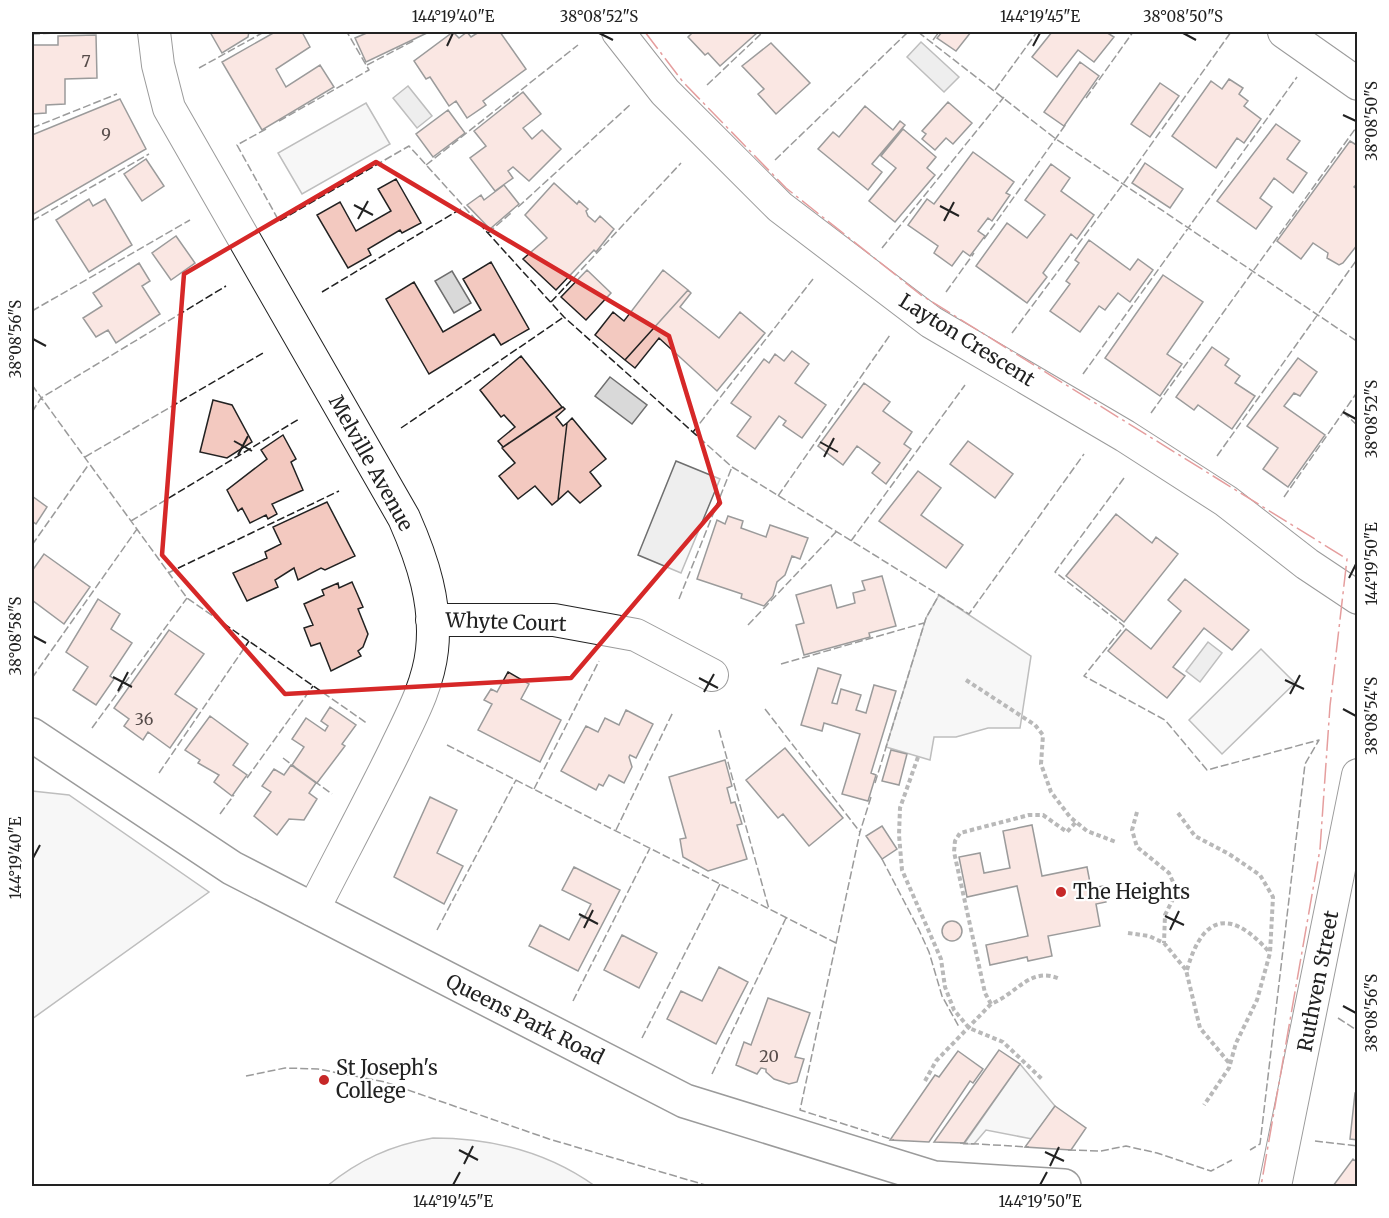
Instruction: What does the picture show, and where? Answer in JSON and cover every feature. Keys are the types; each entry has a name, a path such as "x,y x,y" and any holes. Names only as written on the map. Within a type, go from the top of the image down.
{"main road":[{"name":"Queens Park Road","path":"32,737 232,868 685,1101 934,1178 1064,1186"}],"street":[{"name":"Melville Avenue","path":"154,32 158,65 170,108 404,518 418,549 430,590 432,650 427,677 414,709 313,910"},
{"name":"Layton Crescent","path":"618,32 665,92 780,207 931,322 1125,436 1226,501 1307,564 1358,598"},
{"path":"1284,32 1358,84"},
{"name":"Whyte Court","path":"432,620 554,620 636,635 712,675"},
{"name":"Ruthven Street","path":"1275,1186 1357,786"}],"path":[{"path":"966,680 1022,715 1039,730 1043,735 1041,764 1051,792 1087,831 1116,842"},
{"path":"918,757 900,808 899,835 902,870 940,959 945,987 951,1002 969,1028 1004,1042 1043,1080"},
{"path":"1137,812 1132,830 1137,847 1168,873 1177,891 1165,915 1164,943"},
{"path":"1178,813 1195,836 1229,854 1260,875 1273,897 1270,952 1257,1000 1236,1043 1230,1064 1204,1105"},
{"path":"991,1004 983,983 954,852 955,841 960,833 1029,815 1042,815 1067,832 1077,822"},
{"path":"1186,970 1199,938 1222,923 1238,925 1255,935 1270,952"},
{"path":"1128,933 1149,936 1164,943 1186,970 1200,1028 1230,1064"},
{"path":"925,1082 936,1061 991,1004 1002,999 1031,978 1047,974 1060,980"}],"highlighted area":[{"path":"376,162 669,336 720,503 571,678 285,694 162,555 184,274"}],"shaded area":[{"path":"921,42 959,77 944,92 907,57"},
{"path":"408,86 432,116 417,128 393,98"},
{"path":"366,103 390,144 302,194 278,153"},
{"path":"452,271 471,303 454,313 435,281"},
{"path":"610,377 647,405 632,424 595,396"},
{"path":"676,461 720,479 681,573 638,555"},
{"path":"939,595 1031,656 1020,728 988,728 956,737 934,737 930,760 886,747 926,618"},
{"path":"1208,642 1222,653 1200,682 1186,671"},
{"path":"1261,649 1295,683 1222,754 1189,720"},
{"path":"32,791 69,795 209,892 32,1019"},
{"path":"1020,1064 1055,1106 1032,1139 986,1130 974,1144 964,1144"},
{"path":"433,1138 476,1141 518,1149 557,1164 595,1186 327,1186 364,1161 389,1149"}],"building":[{"path":"210,32 249,32 248,37 222,53"},
{"path":"275,32 302,32 310,47 276,69 286,87 320,65 334,87 262,130 222,62"},
{"path":"369,32 429,32 366,62 355,38"},
{"path":"453,32 459,38 467,32 471,37 479,32 500,32 526,69 483,101 486,105 467,118 456,101 449,106 430,77 426,79 414,61"},
{"path":"689,32 758,32 720,66 708,53 705,55 688,37 691,34"},
{"path":"942,32 971,32 956,51 937,38"},
{"path":"1052,32 1106,32 1114,37 1094,62 1078,50 1057,77 1032,57"},
{"path":"96,35 97,78 65,79 65,104 46,105 46,113 32,114 32,45 58,45 58,36"},
{"path":"771,43 810,83 776,114 758,94 764,89 742,66"},
{"path":"1080,62 1099,76 1064,126 1044,112"},
{"path":"1229,79 1243,88 1239,94 1248,101 1244,106 1261,119 1244,143 1237,138 1216,168 1172,136 1211,81 1222,89"},
{"path":"1160,83 1179,96 1150,137 1131,124"},
{"path":"523,92 541,114 523,128 532,139 542,130 561,149 529,181 513,167 508,171 513,178 495,191 470,158 486,146 474,131"},
{"path":"120,99 146,149 32,215 32,135"},
{"path":"948,102 972,123 953,144 946,138 935,150 922,139 926,134 922,131"},
{"path":"865,106 893,130 900,121 905,125 872,164 882,172 868,190 818,149 833,132 839,137"},
{"path":"448,110 465,133 433,157 416,134"},
{"path":"1276,124 1300,141 1287,159 1307,173 1293,193 1274,178 1260,198 1272,207 1256,229 1217,201"},
{"path":"903,129 936,157 927,168 935,175 895,222 869,201 896,168 881,156"},
{"path":"1350,141 1358,146 1358,183 1354,187 1358,190 1358,244 1339,265 1327,258 1328,253 1313,243 1301,259 1277,241"},
{"path":"973,152 1014,182 1006,193 1010,195 992,221 988,218 978,231 985,236 970,256 963,251 952,266 934,253 938,246 908,225 927,199 934,204"},
{"path":"146,159 164,186 142,201 124,174"},
{"path":"1145,163 1183,189 1170,208 1132,183"},
{"path":"1051,164 1070,178 1061,191 1094,215 1077,239 1071,234 1043,273 1047,277 1027,303 976,266 1007,223 1027,238 1045,215 1025,200"},
{"path":"396,179 421,223 402,233 400,230 368,249 371,255 348,268 317,215 340,202 356,231 391,211 378,189"},
{"path":"554,183 577,204 579,201 588,209 586,211 588,216 595,222 600,216 614,229 596,252 594,250 556,290 523,259 547,238 525,215"},
{"path":"504,185 519,204 490,229 467,205 481,195 484,200"},
{"path":"89,199 93,206 105,199 132,245 89,272 56,220"},
{"path":"176,236 195,263 171,280 152,253"},
{"path":"1089,240 1130,270 1138,259 1153,270 1130,302 1118,293 1105,310 1099,306 1080,332 1050,311 1070,284 1066,281 1079,263 1075,260"},
{"path":"491,262 529,329 501,345 494,334 429,374 386,299 414,282 443,332 481,310 463,279"},
{"path":"139,263 150,281 142,286 160,314 116,343 108,330 96,337 83,318 102,306 93,293"},
{"path":"587,270 611,293 586,320 561,297"},
{"path":"663,270 688,290 625,360 595,335 613,312 624,321"},
{"path":"1163,275 1203,302 1167,354 1182,364 1160,396 1105,358"},
{"path":"688,290 691,293 680,307 719,338 740,312 765,333 717,391 659,338 635,368 625,360"},
{"path":"1212,347 1229,359 1225,365 1240,376 1235,383 1255,396 1232,429 1198,405 1194,410 1176,397"},
{"path":"792,351 809,364 795,383 826,405 802,438 783,425 786,421 779,416 755,449 737,436 751,417 731,403 764,359 769,363 775,354 784,361"},
{"path":"521,356 562,407 503,447 498,441 515,427 504,415 501,417 480,390"},
{"path":"1298,358 1317,372 1300,396 1294,393 1284,406 1325,435 1288,487 1263,469 1278,448 1247,426"},
{"path":"864,383 890,402 883,411 912,432 904,444 911,449 886,484 872,473 880,463 857,446 843,465 818,446"},
{"path":"213,400 232,405 252,442 227,458 200,452"},
{"path":"563,407 565,409 556,417 563,426 567,423 558,500 552,505 535,486 518,499 499,476 515,463 502,448"},
{"path":"572,418 606,459 590,472 601,486 580,503 568,491 558,500 567,423"},
{"path":"283,435 296,459 291,462 303,490 272,504 277,514 268,519 266,515 250,523 242,508 238,511 227,490 267,459 261,450"},
{"path":"968,441 1013,474 995,498 950,464"},
{"path":"918,471 941,488 921,515 963,545 946,568 879,521"},
{"path":"32,496 47,507 36,524 32,521"},
{"path":"327,502 355,556 325,570 321,568 298,580 294,568 275,580 278,587 247,601 233,573 267,558 265,552 281,544 273,527"},
{"path":"1116,514 1152,543 1156,537 1178,554 1124,622 1066,576"},
{"path":"728,516 743,521 741,528 766,537 770,525 808,538 800,559 792,556 785,575 777,582 773,596 764,606 741,598 742,594 697,579 717,520 725,524"},
{"path":"44,554 90,587 64,624 32,600 32,571"},
{"path":"882,576 896,626 869,633 870,637 804,655 796,625 804,623 796,595 831,585 837,608 855,603 853,593 865,590 862,581"},
{"path":"1185,579 1249,630 1232,650 1204,628 1173,667 1185,676 1167,698 1108,651 1126,629 1151,649 1181,611 1168,600"},
{"path":"352,582 363,607 358,609 368,634 363,647 358,651 361,656 331,671 320,643 311,646 304,628 313,625 304,604 324,595 322,590 338,583 339,588"},
{"path":"98,599 120,614 111,629 132,643 110,676 114,679 96,705 73,690 88,667 66,652"},
{"path":"169,630 204,654 175,694 197,709 170,748 148,732 143,740 124,726 129,719 114,708"},
{"path":"818,668 841,675 832,703 837,704 841,689 861,695 856,710 866,713 874,685 896,691 871,773 876,775 868,801 842,794 860,734 824,723 822,731 801,725"},
{"path":"508,672 529,684 521,699 561,720 540,762 478,730 492,704 484,700 491,689 497,692"},
{"path":"330,707 356,725 342,744 345,746 317,783 292,765 304,747 292,739 306,718 325,731 328,726 321,721"},
{"path":"626,710 653,724 636,758 630,755 629,757 632,767 624,783 609,775 603,786 599,784 596,790 561,771 586,726 598,732 605,718 619,725"},
{"path":"210,716 248,744 233,765 247,775 232,796 214,782 219,775 198,763 200,760 185,750"},
{"path":"785,748 843,818 809,846 783,814 778,818 746,780"},
{"path":"891,750 907,754 899,785 882,781"},
{"path":"725,760 732,786 727,788 731,803 735,802 742,824 737,825 747,859 708,871 683,857 680,839 686,838 669,777"},
{"path":"291,765 316,783 309,793 317,799 304,820 289,819 277,835 254,816 271,792 262,786 274,769 284,775"},
{"path":"430,797 457,810 437,853 463,866 444,904 394,877"},
{"name":"The Heights","path":"1032,825 1042,876 1087,867 1091,888 1103,886 1106,902 1096,904 1100,926 1048,936 1052,956 1028,961 1027,957 990,965 986,945 1028,936 1017,886 967,897 959,857 980,853 984,873 1010,868 1003,831"},
{"path":"882,826 897,849 882,859 866,836"},
{"path":"574,867 620,890 578,971 529,946 540,925 569,940 581,917 584,918 591,904 562,890"},
{"path":"952,921 959,924 962,931 959,938 952,941 945,938 942,931 945,924"},
{"path":"622,935 657,953 639,988 604,970"},
{"path":"719,967 748,982 716,1044 667,1019 681,991 702,1001"},
{"path":"768,998 810,1013 795,1057 804,1059 797,1082 789,1084 774,1079 766,1072 766,1069 761,1068 757,1074 736,1065 744,1042 751,1045"},
{"path":"999,1050 1020,1064 964,1143 934,1142"},
{"path":"958,1051 983,1069 973,1083 970,1081 929,1142 890,1140 935,1075 939,1077"},
{"path":"1355,1093 1358,1093 1358,1140 1350,1139"},
{"path":"1055,1106 1086,1128 1071,1150 1025,1147"},
{"path":"1353,1159 1358,1163 1358,1186 1333,1186"}],"fence":[{"path":"32,34 89,32"},
{"path":"199,68 264,32"},
{"path":"279,121 369,70 347,32"},
{"path":"707,85 763,32"},
{"path":"775,160 908,32"},
{"path":"918,32 1056,139 1358,342"},
{"path":"933,40 939,32"},
{"path":"995,90 1037,32"},
{"path":"1086,98 1133,32"},
{"path":"1012,333 1123,184 1231,32"},
{"path":"367,65 415,40"},
{"path":"426,165 578,45"},
{"path":"1083,374 1297,77"},
{"path":"32,128 117,94"},
{"path":"882,248 1004,97"},
{"path":"518,207 631,104"},
{"path":"984,239 1066,124"},
{"path":"1151,413 1358,125"},
{"path":"266,129 237,145 279,221 409,146 564,317 732,467 939,595"},
{"path":"32,221 149,154"},
{"path":"551,302 681,163"},
{"path":"322,292 464,207"},
{"path":"488,233 511,213"},
{"path":"32,311 190,220"},
{"path":"946,292 974,253"},
{"path":"1217,456 1358,258"},
{"path":"693,432 813,279"},
{"path":"32,412 41,398 226,286"},
{"path":"401,428 564,317"},
{"path":"778,496 890,335"},
{"path":"85,457 263,353"},
{"path":"32,385 187,598 368,724"},
{"path":"851,541 965,385"},
{"path":"1284,497 1358,391"},
{"path":"1343,412 1358,426"},
{"path":"131,521 299,419"},
{"path":"875,783 926,618 939,595 969,614 1084,454"},
{"path":"32,545 89,464"},
{"path":"679,599 732,467"},
{"path":"1124,478 1055,572 1124,626 1084,676 1165,720 1207,770 1319,740 1305,764 1260,1144 1250,1150"},
{"path":"168,573 339,491"},
{"path":"32,678 137,529"},
{"path":"748,625 836,532"},
{"path":"92,728 187,598"},
{"path":"781,664 924,623"},
{"path":"159,773 249,641"},
{"path":"534,789 599,661"},
{"path":"247,778 313,686"},
{"path":"765,709 860,832"},
{"path":"616,830 673,712"},
{"path":"719,730 769,909"},
{"path":"447,745 836,943"},
{"path":"283,758 295,767"},
{"path":"437,930 516,780"},
{"path":"314,781 332,794"},
{"path":"220,814 234,795"},
{"path":"871,797 860,832 800,1110 894,1140"},
{"path":"573,1001 650,848"},
{"path":"882,859 919,930 929,952 942,996 959,1027"},
{"path":"642,1038 720,884"},
{"path":"712,1074 786,918"},
{"path":"1338,1018 1358,1031"},
{"path":"246,1076 285,1068 318,1069 385,1082 549,1139 709,1186"},
{"path":"1315,1141 1358,1146"},
{"path":"960,1143 1029,1147"},
{"path":"1068,1150 1101,1151 1126,1146 1157,1153 1211,1171 1232,1160"}],"power":[{"path":"645,32 683,82 786,188 921,295 1347,559 1330,706 1320,849 1261,1186"}],"place":[{"name":"The Heights","path":"1061,892"},
{"name":"St Joseph's College","path":"324,1080"}]}
